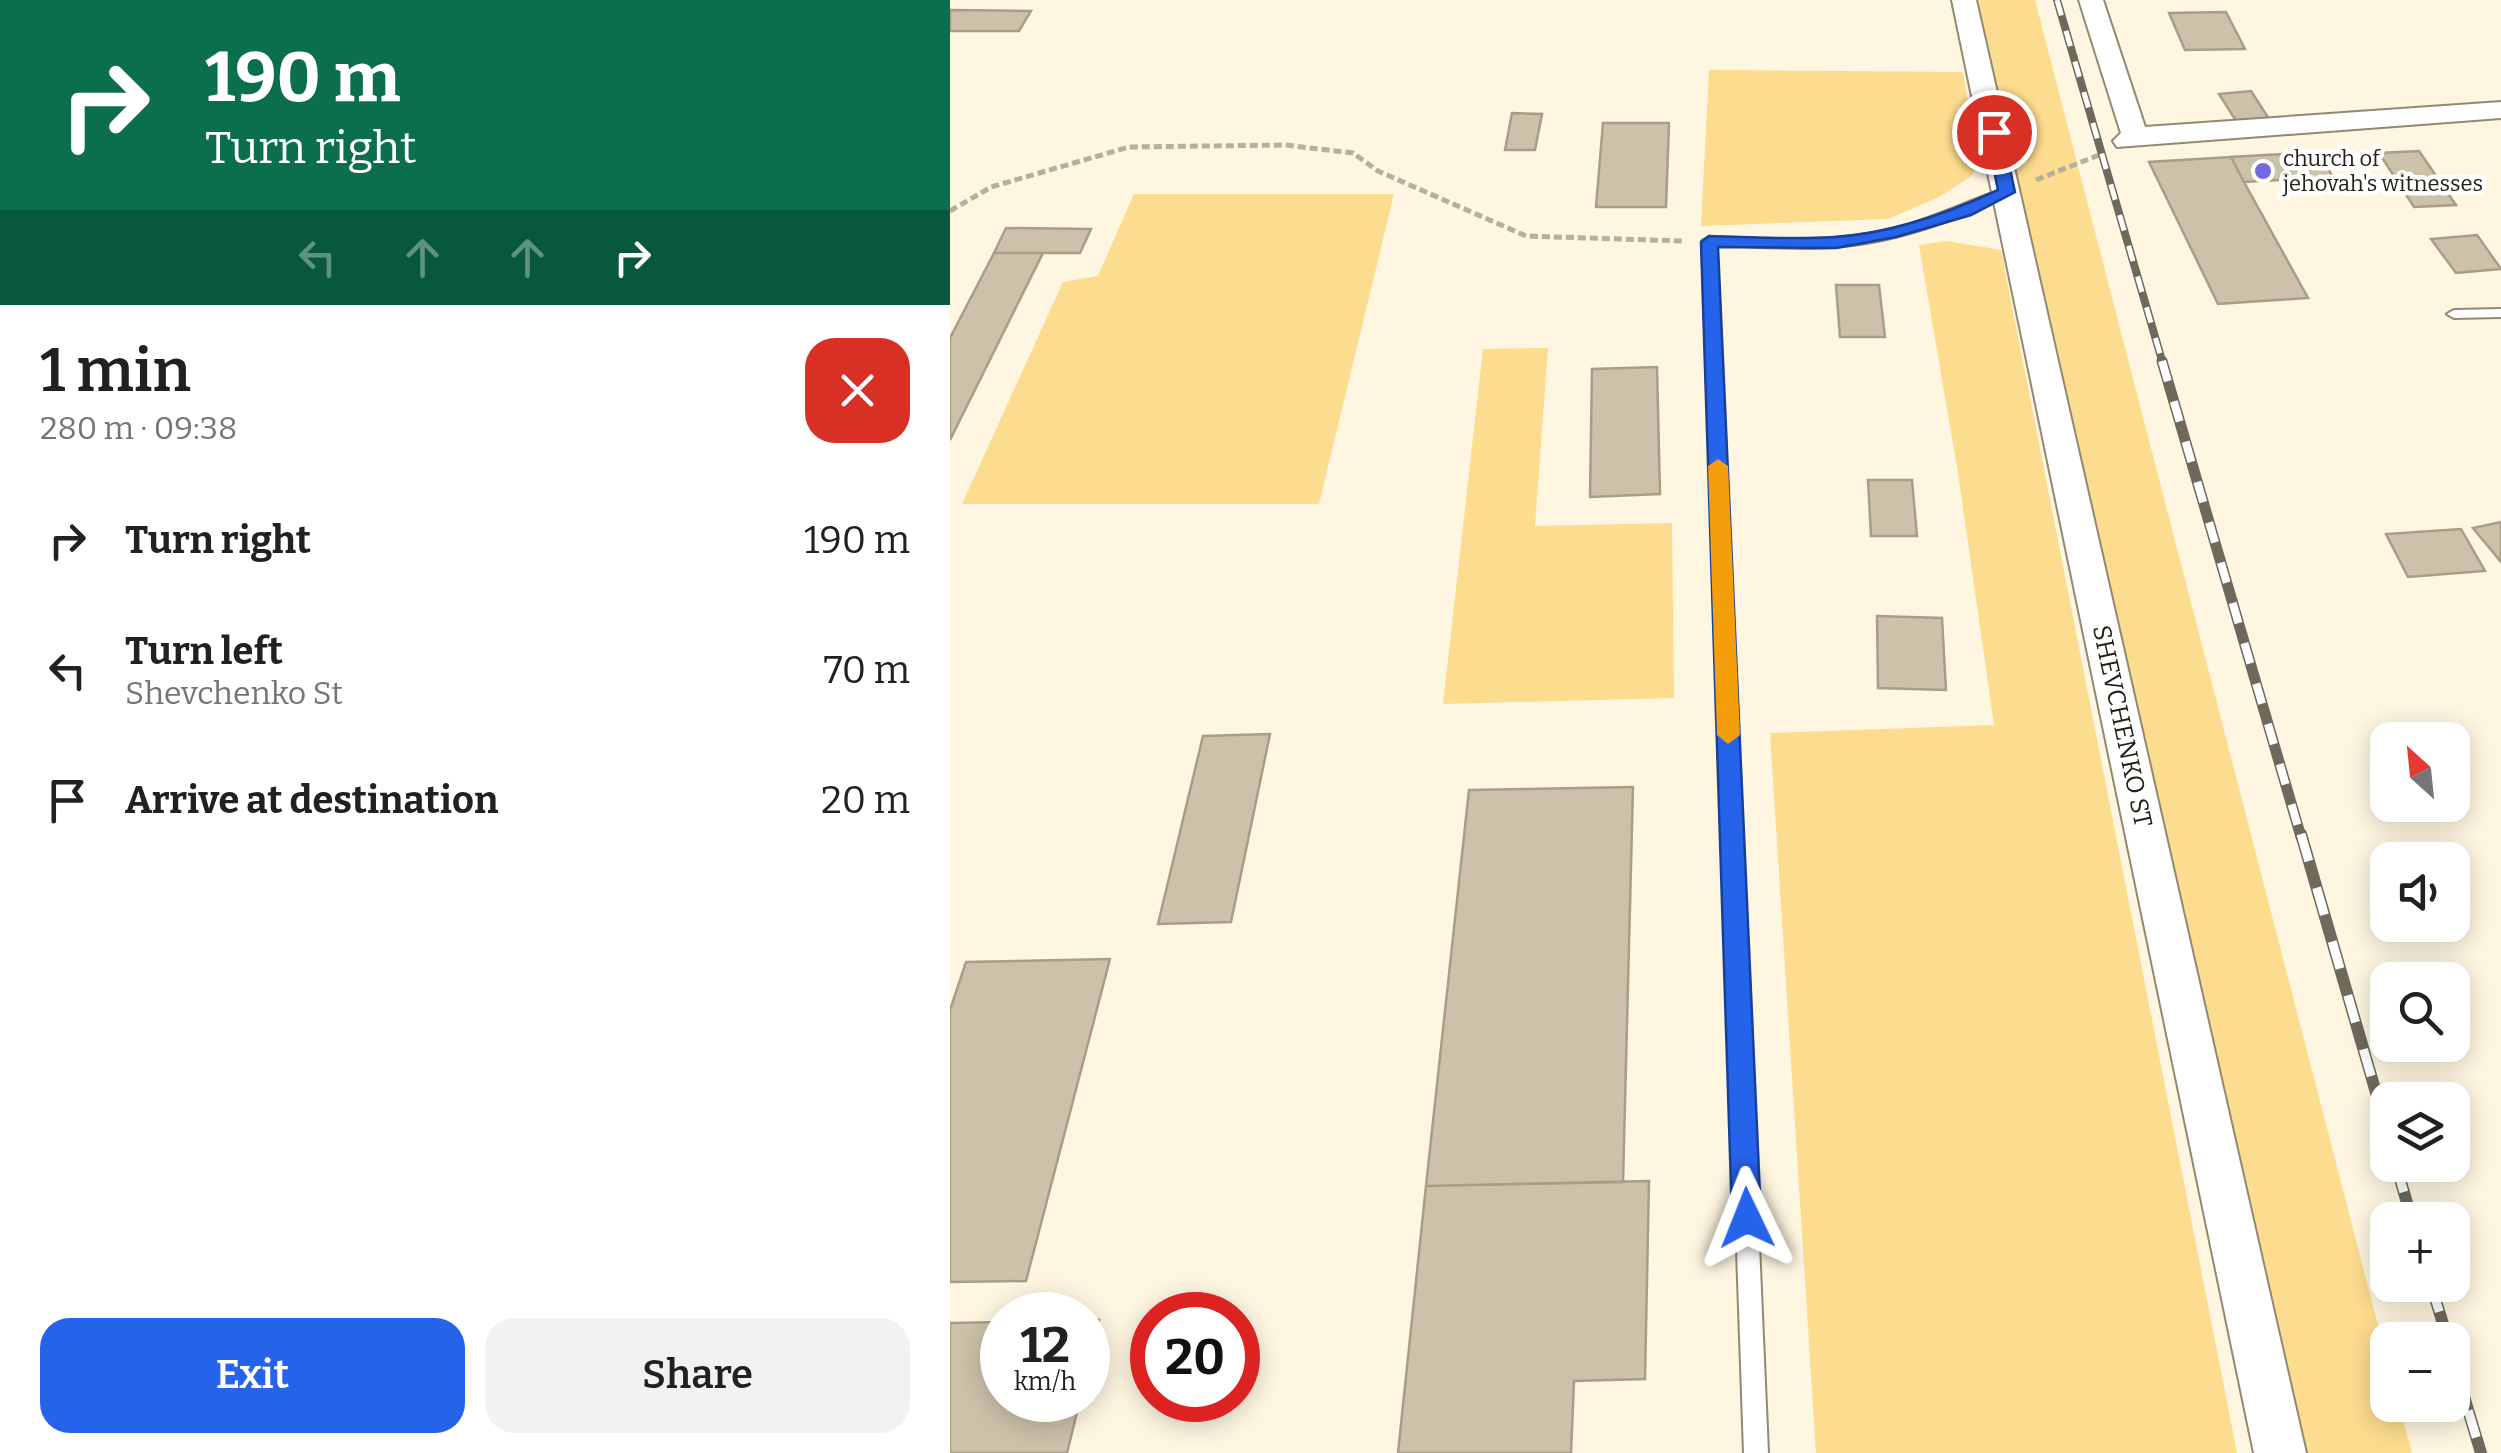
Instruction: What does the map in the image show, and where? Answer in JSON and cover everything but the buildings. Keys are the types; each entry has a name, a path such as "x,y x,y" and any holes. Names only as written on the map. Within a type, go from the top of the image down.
{"street":[{"name":"SHEVCHENKO ST","path":"1964,0 2280,1453"},
{"path":"2091,0 2130,138 2501,110"}],"lane":[{"path":"1756,1453 1709,242 1836,242 1948,216 2007,192"},
{"path":"2454,314 2501,313"}],"path":[{"path":"2007,192 2130,138"},
{"path":"950,211 992,187 1130,147 1285,145 1353,153 1378,171 1526,236 1709,242"}],"shaded area":[{"path":"1964,0 2035,0 2377,1322 2370,1322 2370,1422 2404,1422 2412,1453 2280,1453"},
{"path":"1709,70 1963,72 1975,146 1973,175 1939,197 1888,219 1701,226"},
{"path":"1134,194 1394,194 1319,504 962,504 1063,282 1098,276"},
{"path":"1947,241 2001,250 2237,1453 1816,1453 1770,733 1994,725 1958,473 1919,245"},
{"path":"1548,348 1535,526 1672,523 1674,698 1443,704 1483,349"}],"railway":[{"path":"2057,0 2163,364"},
{"path":"2162,361 2301,837"},
{"path":"2301,834 2373,1082"},
{"path":"2401,1182 2407,1202"},
{"path":"2436,1302 2442,1322"},
{"path":"2470,1417 2481,1453"}],"slow traffic":[{"path":"1718,466 1728,735"}],"place":[{"name":"church of jehovah's witnesses","path":"2263,171"}],"route":[{"path":"1747,1218 1709,242 1836,242 1896,232 1965,211 2007,192 1994,132"}]}
